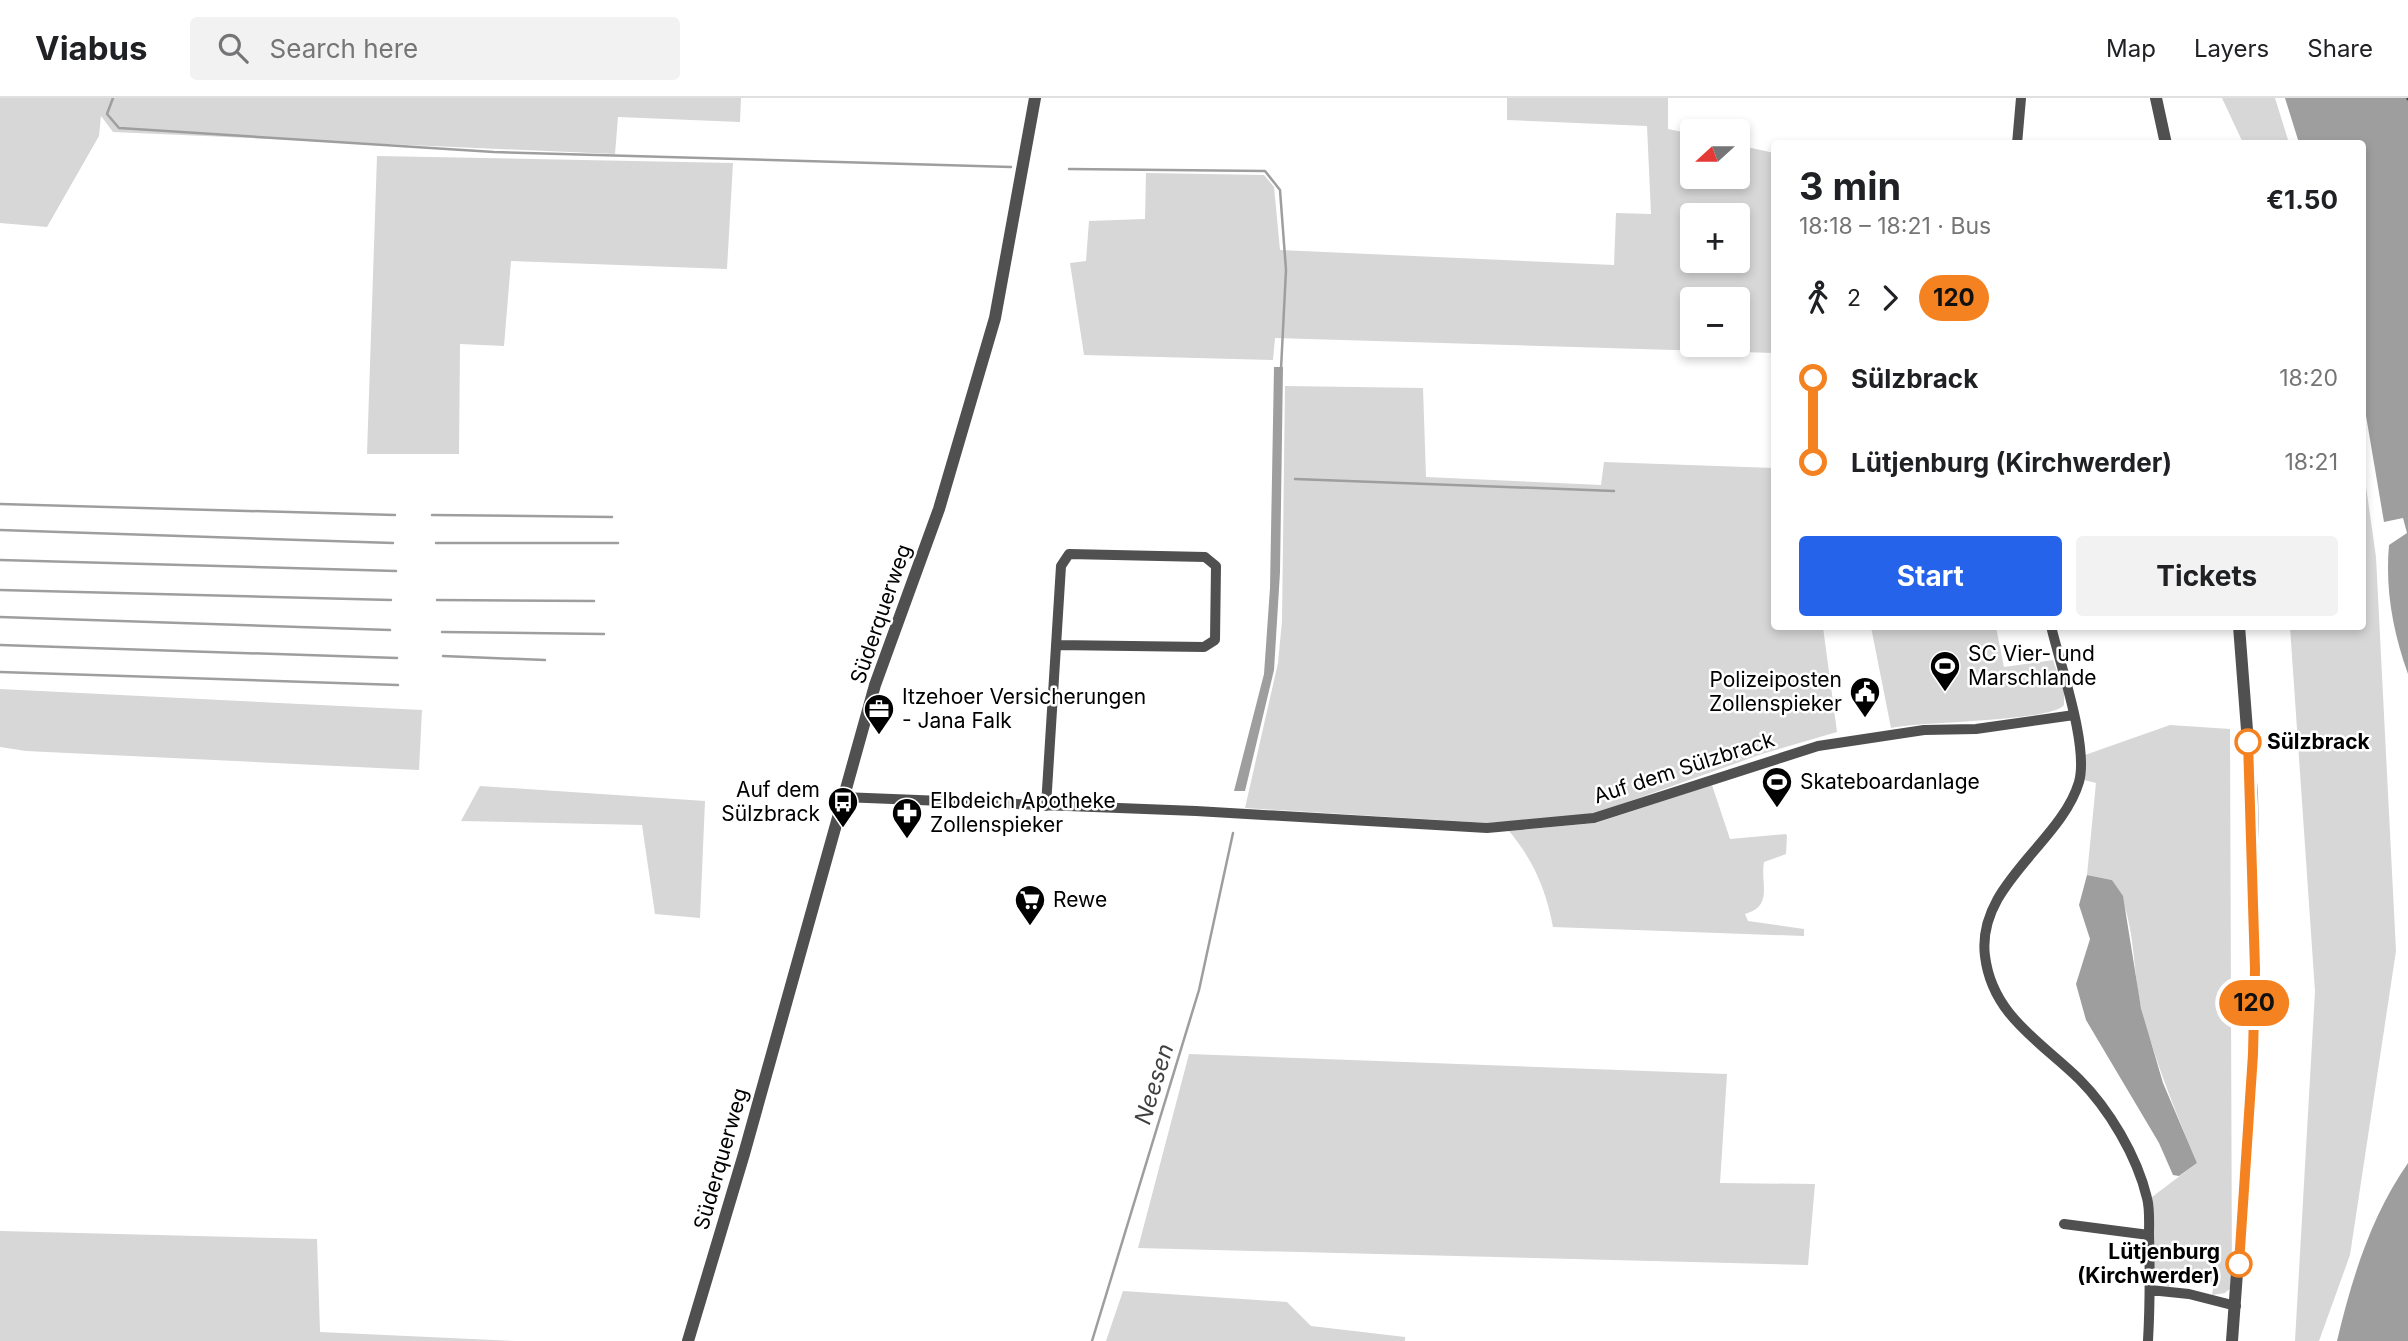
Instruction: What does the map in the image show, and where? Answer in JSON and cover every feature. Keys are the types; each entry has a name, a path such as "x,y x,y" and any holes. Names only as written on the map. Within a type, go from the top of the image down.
{"street":[{"name":"Süderquerweg","path":"688,1341 748,1141 875,685 939,509 995,318 1035,98"},
{"path":"2017,140 2021,98"},
{"path":"2156,98 2165,140"},
{"path":"1046,806 1061,565 1069,554 1205,556 1216,566 1215,640 1204,648 1057,645"},
{"path":"2052,630 2074,715 2080,753 2078,783 2067,809 2009,880 1990,918 1984,954 1992,983 2005,1012 2079,1080 2113,1123 2148,1199 2148,1341"},
{"path":"2232,1341 2253,1054 2255,969 2252,795 2239,630"},
{"name":"Auf dem Sülzbrack","path":"842,797 1196,811 1488,828 1594,818 1818,746 1924,730 1976,729 2074,715"},
{"path":"2064,1224 2149,1235"},
{"path":"2150,1290 2189,1294 2236,1306"}],"shaded area":[{"path":"0,98 741,98 740,122 618,117 615,154 113,132 101,116 99,136 47,227 0,223"},
{"path":"1507,98 1668,98 1668,129 1680,132 1680,189 1750,189 1750,148 1771,152 1771,353 1750,352 1750,287 1680,287 1680,350 1275,338 1273,360 1084,355 1070,263 1086,261 1089,221 1145,219 1146,173 1264,175 1274,187 1280,250 1614,265 1616,213 1651,214 1647,126 1507,120"},
{"path":"2222,98 2275,98 2288,140 2242,140"},
{"path":"2285,98 2408,98 2408,674 2391,611 2388,578 2389,545 2407,533 2403,518 2384,522 2366,416 2366,140 2298,140"},
{"path":"377,156 733,163 727,269 511,261 504,346 460,344 459,454 367,454"},
{"path":"1274,367 1283,367 1280,572 1274,670 1245,791 1234,791 1264,674 1270,588"},
{"path":"1285,386 1423,388 1426,477 1601,485 1604,462 1771,468 1771,630 1823,630 1837,732 1762,754 1591,815 1488,823 1245,808 1278,663 1282,621"},
{"path":"2366,486 2376,557 2396,951 2350,1255 2319,1341 2295,1341 2315,991 2290,630 2366,630"},
{"name":"SC Vier- und Marschlande","path":"1872,630 1997,630 2004,667 2053,660 2064,692 2064,705 2054,711 2036,715 1891,728"},
{"path":"0,689 422,710 419,770 26,751 0,747"},
{"path":"2170,725 2230,729 2232,1287 2225,1293 2212,1295 2214,1283 2171,1276 2169,1287 2154,1273 2152,1197 2197,1163 2167,1088 2142,1011 2130,926 2120,894 2112,880 2087,875 2096,783 2084,780 2085,755"},
{"path":"1712,785 1730,839 1787,836 1786,854 1764,862 1763,900 1754,910 1745,914 1748,921 1804,929 1804,936 1553,927 1538,876 1509,831 1596,823"},
{"path":"480,786 705,801 700,918 655,914 642,825 461,821"},
{"path":"2087,875 2112,880 2123,896 2141,1008 2163,1083 2197,1163 2179,1176 2173,1175 2159,1143 2086,1020 2076,984 2090,939 2079,905"},
{"path":"1189,1054 1727,1074 1720,1183 1815,1184 1808,1265 1138,1248"},
{"path":"2408,1163 2408,1341 2337,1341 2364,1248 2383,1204"},
{"path":"0,1231 317,1239 320,1332 515,1341 0,1341"},
{"path":"1123,1291 1287,1302 1311,1326 1405,1337 1405,1341 1106,1341"}],"waterway":[{"path":"113,98 107,114 119,128 494,152 1011,167"},
{"path":"1069,169 1265,171 1280,190 1286,270 1281,369"},
{"path":"1295,479 1614,491"},
{"path":"0,504 395,515"},
{"path":"432,515 612,517"},
{"path":"0,530 393,543"},
{"path":"436,543 618,543"},
{"path":"0,560 396,571"},
{"path":"0,590 391,600"},
{"path":"437,600 594,601"},
{"path":"0,617 390,630"},
{"path":"442,632 604,634"},
{"path":"0,645 397,658"},
{"path":"443,656 545,660"},
{"path":"0,672 398,685"},
{"name":"Neesen","path":"1092,1341 1199,990 1233,833"}],"bus line":[{"name":"120","path":"2239,1264 2241,1195 2253,1054 2255,969 2252,795 2248,742"}],"place":[{"name":"SC Vier- und Marschlande","path":"1945,693"},
{"name":"Polizeiposten Zollenspieker","path":"1865,719"},
{"name":"Itzehoer Versicherungen - Jana Falk","path":"879,736"},
{"name":"Sülzbrack","path":"2248,742"},
{"name":"Skateboardanlage","path":"1777,809"},
{"name":"Auf dem Sülzbrack","path":"843,829"},
{"name":"Elbdeich Apotheke Zollenspieker","path":"907,840"},
{"name":"Rewe","path":"1030,927"},
{"name":"Lütjenburg (Kirchwerder)","path":"2239,1264"}]}
